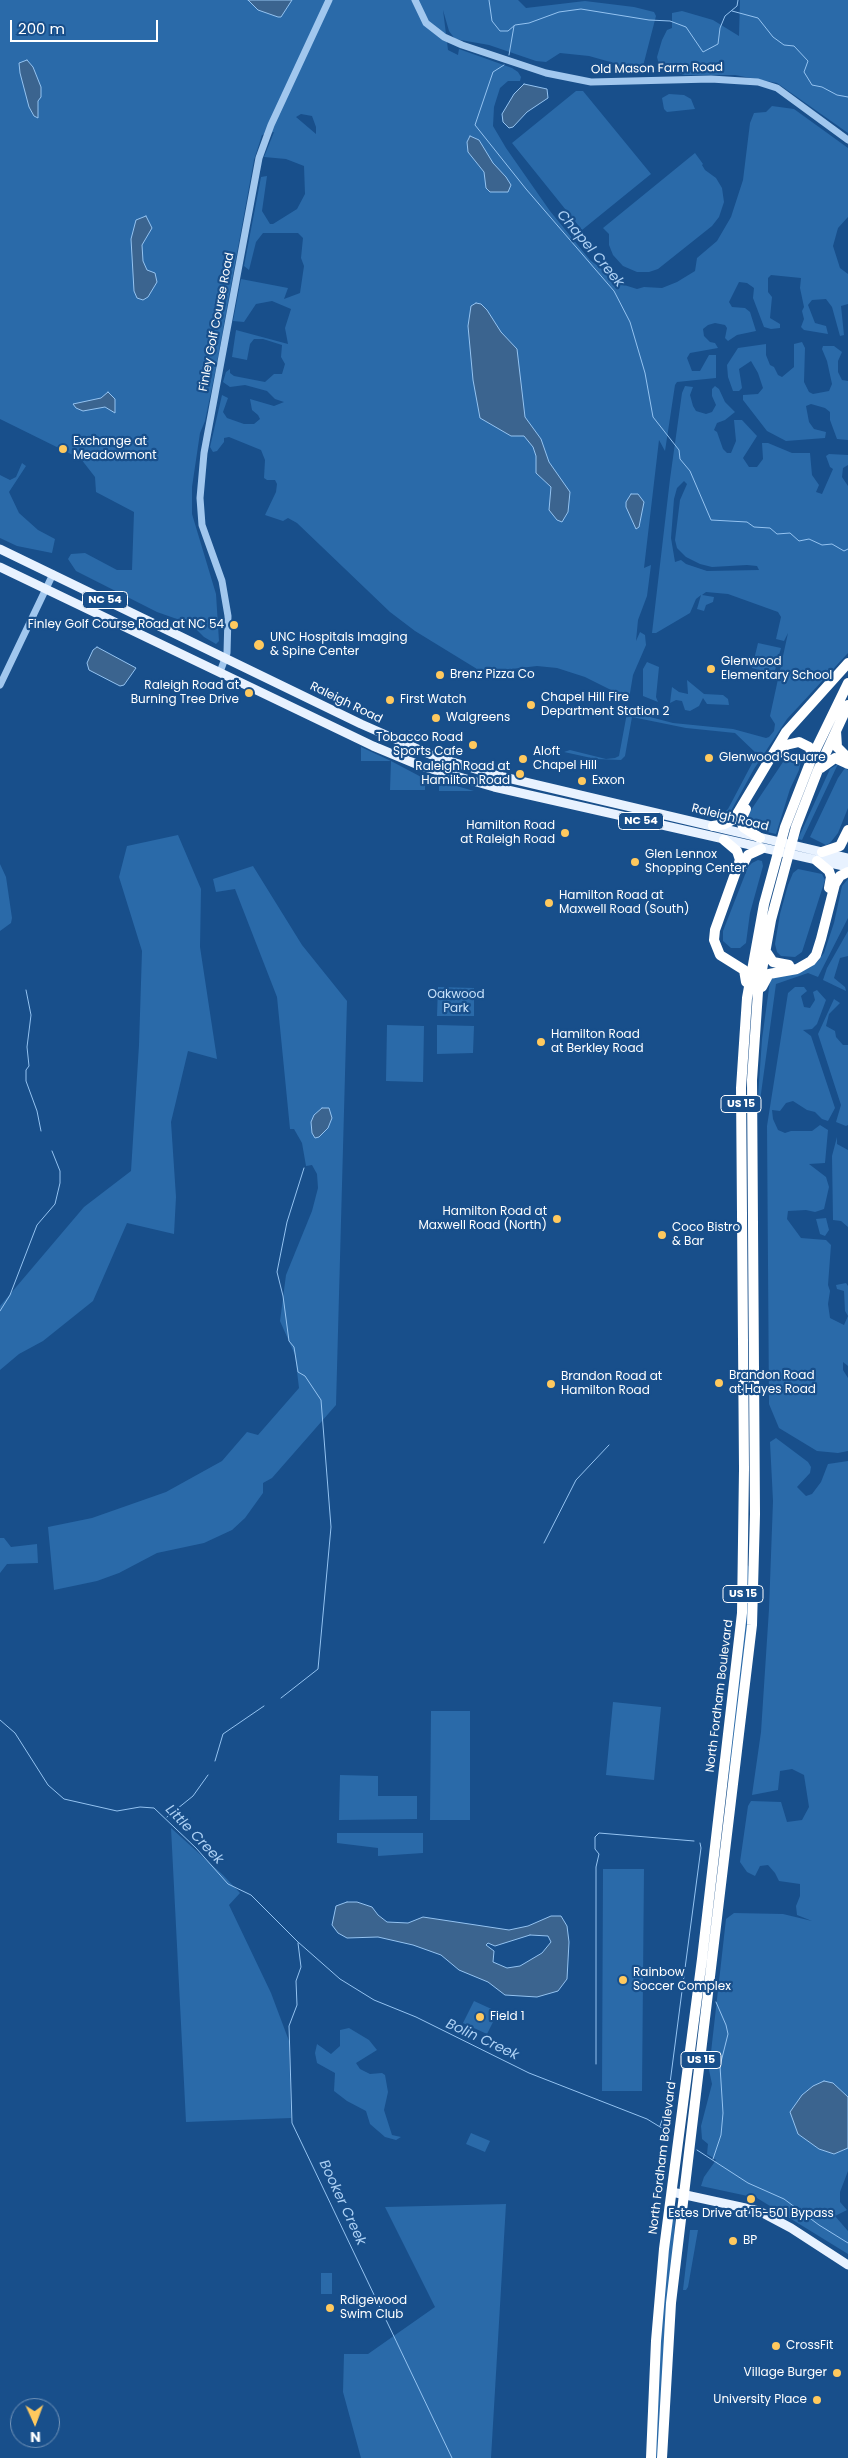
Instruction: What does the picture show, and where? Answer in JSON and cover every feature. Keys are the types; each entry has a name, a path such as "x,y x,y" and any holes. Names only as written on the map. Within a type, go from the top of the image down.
{"highway":[{"path":"713,826 725,824 734,819 786,732 848,663"},
{"name":"US 15","path":"813,755 848,683"},
{"name":"US 15","path":"818,770 848,705"},
{"path":"836,730 837,747 848,758"},
{"path":"760,838 746,830 741,820 780,750 786,745 799,742 809,747 813,755"},
{"name":"North Fordham Boulevard","path":"651,2458 656,2341 672,2192 738,1660 742,1613 744,1538 741,1088 747,998 755,944 772,867 785,827 813,755"},
{"path":"818,770 833,759 840,759 848,764"},
{"name":"North Fordham Boulevard","path":"662,2458 672,2304 746,1689 754,1562 752,1080 758,992 765,950 783,871 796,827 818,770"},
{"path":"765,950 773,962 786,965 803,960 813,948 831,880 828,869 819,856 840,846 848,830"},
{"path":"724,840 737,851 740,860 715,930 714,940 720,955 744,970 747,998"},
{"path":"755,944 745,958 731,958 720,949 718,934 744,861 748,855 761,849"},
{"path":"758,992 769,974 797,969 811,961 822,939 835,884 840,876 848,872"},
{"path":"741,1210 747,1215 748,1261 752,1267"},
{"path":"742,1376 748,1385 750,1420 754,1424"},
{"path":"744,1538 750,1561 754,1562"}],"main road":[{"name":"Raleigh Road","path":"0,549 361,724 436,757 487,773 760,838 819,856 848,868"},
{"name":"Raleigh Road","path":"0,567 391,754 457,777 761,849 848,858"},
{"path":"324,723 331,720 348,727 361,724"},
{"path":"711,837 719,833 760,838"},
{"path":"672,2192 759,2210 791,2228 848,2265"}],"street":[{"name":"Finley Golf Course Road","path":"226,659 228,622 225,596 202,525 200,498 204,453 259,158 271,125 329,0"},
{"name":"Old Mason Farm Road","path":"415,0 426,23 444,37 546,73 591,82 712,79 758,82 777,88 848,140"},
{"path":"0,685 54,574"},
{"path":"220,672 226,659"}],"green space":[{"path":"0,0 518,0 526,8 585,1 634,7 654,12 656,16 642,70 639,74 623,74 618,72 614,63 589,56 560,53 546,62 536,61 489,45 455,39 449,31 443,10 448,50 458,55 459,49 512,68 521,77 520,81 508,81 500,88 494,107 493,126 506,148 550,211 590,260 621,284 637,289 644,287 662,288 677,282 695,271 697,258 717,241 731,217 743,180 750,123 754,113 766,112 772,106 794,109 848,148 848,217 838,228 833,246 840,268 848,274 848,304 841,306 844,335 840,336 832,307 826,299 812,300 808,305 815,323 826,326 828,334 804,330 801,327 804,319 802,311 804,307 800,288 801,278 771,275 768,278 768,292 772,297 770,318 780,324 780,328 771,329 764,327 753,298 754,288 747,283 739,282 729,302 732,307 745,308 750,312 756,331 737,335 728,341 725,338 727,328 725,325 715,323 708,325 703,329 704,336 710,342 715,343 718,348 690,353 687,358 692,371 700,371 709,355 716,355 716,378 677,382 675,385 665,451 659,440 644,568 651,565 647,596 638,620 636,641 640,632 645,635 646,645 633,675 629,699 585,677 557,668 537,666 486,672 477,669 415,631 390,612 297,523 288,518 283,521 265,515 276,492 277,484 275,480 264,478 265,460 261,450 229,437 224,438 224,442 217,451 213,452 210,447 222,395 228,398 223,412 227,418 244,424 254,424 260,419 252,410 250,399 274,406 284,402 275,399 267,391 245,385 230,387 223,382 226,372 230,369 230,373 234,376 265,382 274,374 282,374 285,364 281,357 282,345 263,339 254,339 250,344 247,360 232,357 236,330 288,344 285,328 291,309 272,301 256,304 244,322 233,321 241,279 288,288 284,299 300,293 304,266 301,258 303,238 298,233 263,233 256,242 249,270 244,266 261,177 267,176 262,211 270,224 297,209 305,194 304,166 286,159 264,157 274,132 262,135 254,160 216,368 205,421 200,433 192,487 192,514 216,594 219,641 216,644 204,637 191,624 157,612 76,571 68,559 71,554 85,553 117,570 132,570 134,512 96,492 95,477 81,459 0,419","holes":["301,114 312,116 316,127 316,134 296,117"]},
{"path":"740,0 848,0 848,133 777,83 735,75 685,75 666,70 659,65 657,57 667,30 672,28 672,13 682,11 713,20 739,36"},
{"path":"576,91 583,91 651,174 582,230 512,143"},
{"path":"669,94 684,95 691,99 695,109 667,112 664,109 662,98"},
{"path":"695,153 705,170 716,178 722,188 724,202 719,217 712,226 658,269 649,272 637,272 623,266 613,255 609,245 609,234 603,228"},
{"path":"802,342 805,348 804,382 809,392 813,394 829,391 832,384 827,361 822,349 823,346 834,346 842,352 838,361 838,372 842,380 848,381 848,440 837,439 830,420 830,412 825,408 811,404 806,406 809,422 814,429 826,432 825,438 786,441 767,431 743,400 743,395 758,394 763,388 758,373 751,361 739,369 742,388 739,391 733,391 728,377 727,365 738,348 766,344 766,355 770,365 782,377 794,367 794,344"},
{"path":"685,386 693,387 690,395 693,406 696,411 706,414 712,412 716,405 712,396 712,389 715,386 719,389 725,402 735,412 725,420 717,423 714,430 717,432 723,449 727,453 731,453 736,441 734,420 742,420 757,436 743,458 749,467 757,467 763,459 762,443 768,443 792,453 810,453 812,475 819,485 816,492 822,494 833,469 830,467 826,456 829,454 848,455 848,465 843,468 842,477 848,486 848,653 787,719 754,769 727,818 720,817 728,809 757,754 735,733 686,728 632,717 625,756 621,760 596,759 564,752 570,750 606,759 619,756 627,713 631,712 673,723 733,729 766,738 774,731 775,724 770,716 788,633 784,641 776,639 781,617 778,612 728,594 706,592 702,595 714,597 713,602 706,605 704,611 697,609 701,595 696,599 690,613 656,633 652,633 682,393","holes":["684,481 687,484 680,500 675,540 677,548 686,557 700,564 712,567 757,566 759,570 707,571 686,564 681,560 675,562 671,538 674,499 677,488"]},
{"path":"22,463 26,466 9,492 19,513 38,530 55,539 52,553 17,546 0,538 0,475 10,480 16,477"},
{"path":"758,643 781,648 774,674 752,668"},
{"path":"647,662 659,667 656,697 658,702 643,696 643,669"},
{"path":"687,680 704,694 723,695 728,699 729,705 707,704 703,698 699,706 690,711 685,710 682,701 676,700 670,703 672,687 679,692 688,694"},
{"path":"361,747 391,761 361,761"},
{"path":"796,753 802,756 799,770 790,789 776,834 751,828 747,821 749,813 787,756"},
{"path":"391,761 425,779 425,790 390,790"},
{"path":"838,764 802,840 798,839 830,769"},
{"path":"845,768 848,770 848,808 838,833 826,845 810,837 838,778"},
{"path":"439,781 474,791 439,791"},
{"path":"178,835 201,889 200,947 217,1059 188,1051 171,1122 176,1197 174,1234 127,1223 93,1301 43,1341 19,1354 0,1370 0,1306 84,1207 131,1171 139,1045 142,951 119,877 127,846"},
{"path":"758,860 762,861 763,866 750,913 746,943 740,948 731,948 723,941 723,931 748,867"},
{"path":"0,864 6,877 12,918 11,923 0,931"},
{"path":"253,866 302,945 347,1001 336,1405 272,1478 263,1483 263,1493 245,1518 232,1530 204,1543 157,1553 119,1573 97,1581 54,1590 48,1527 92,1518 166,1492 222,1461 247,1432 258,1435 299,1388 295,1355 280,1321 286,1275 312,1211 318,1188 317,1174 312,1165 306,1166 302,1143 294,1129 290,1129 277,997 235,889 216,892 213,879"},
{"path":"798,869 822,874 825,880 802,952 795,957 781,956 777,952 775,944 780,914 788,885 793,873"},
{"path":"848,879 848,918 818,977 808,973 776,984 760,1101 758,1097 762,1039 770,981 775,976 805,970 818,961 824,953 834,923 842,886"},
{"path":"848,931 848,956 840,958 834,978 845,987 846,991 823,980 827,968"},
{"name":"Oakwood Park","path":"438,987 474,988 474,1016 437,1016"},
{"path":"795,987 804,987 807,991 801,996 804,1007 810,1008 815,1000 813,992 817,990 826,1000 817,1024 812,1029 803,1030 811,1036 835,1108 828,1121 793,1101 786,1103 780,1111 772,1110 773,1119 778,1130 785,1133 791,1131 812,1131 820,1125 828,1130 825,1163 809,1164 826,1177 829,1187 824,1209 815,1212 806,1210 788,1211 787,1219 801,1238 826,1240 831,1245 828,1285 830,1291 828,1304 830,1318 844,1325 848,1316 848,1366 843,1362 843,1370 848,1378 848,1451 838,1453 817,1451 779,1428 769,1404 767,1126 788,993"},
{"path":"834,999 840,1003 829,1014 826,1026 835,1031 836,1037 843,1045 848,1045 848,1125 846,1126 836,1122 841,1105 818,1034"},
{"path":"387,1025 424,1026 423,1082 386,1081"},
{"path":"437,1025 474,1026 473,1053 437,1054"},
{"path":"837,1137 837,1144 848,1150 848,1227 841,1221 833,1220 832,1156"},
{"path":"826,1218 829,1230 825,1236 820,1234 816,1219"},
{"path":"846,1283 848,1286 848,1316 845,1311 844,1291 837,1289 836,1285"},
{"path":"776,1438 808,1462 811,1467 810,1473 797,1487 806,1496 812,1494 821,1482 828,1464 848,1461 848,2097 833,2083 834,2154 848,2148 848,2171 840,2192 840,2202 847,2210 835,2216 848,2231 848,2254 757,2198 701,2186 704,2177 716,2160 707,2154 708,2144 702,2139 701,2126 712,2084 709,2070 726,1919 734,1913 783,1914 812,1921 797,1915 796,1906 800,1896 800,1884 779,1881 768,1865 760,1866 755,1876 747,1872 740,1862 748,1806 751,1801 781,1802 787,1822 802,1820 809,1807 804,1775 792,1769 780,1771 778,1790 752,1795 761,1732 769,1609 773,1501 770,1442"},
{"path":"0,1538 4,1538 11,1547 37,1544 38,1563 7,1564 0,1573"},
{"path":"746,1564 752,1569 750,1608 727,1794"},
{"path":"613,1702 661,1707 654,1780 606,1775"},
{"path":"431,1711 470,1711 470,1820 430,1820"},
{"path":"340,1775 378,1776 378,1796 417,1796 417,1819 339,1820"},
{"path":"171,1828 240,1893 229,1905 271,1993 289,2041 291,2118 186,2122"},
{"path":"337,1833 423,1833 423,1853 378,1856 378,1848 337,1843"},
{"name":"Rainbow Soccer Complex","path":"603,1869 644,1869 642,2091 602,2091"},
{"name":"Field 1","path":"474,2001 498,2012 487,2034 463,2023"},
{"path":"349,2028 369,2040 377,2050 356,2063 360,2069 370,2074 382,2073 385,2075 388,2092 384,2110 392,2135 401,2137 396,2140 385,2137 370,2124 366,2111 347,2101 334,2091 335,2073 317,2063 315,2053 317,2044 331,2054 340,2046 340,2030"},
{"path":"471,2133 490,2141 485,2152 466,2144"},
{"path":"506,2204 491,2458 361,2458 343,2392 344,2354 368,2354 435,2307 385,2207"},
{"path":"676,2206 659,2458 654,2458 658,2352 673,2208"},
{"path":"690,2230 698,2230 688,2287 686,2290 683,2290"},
{"path":"321,2273 332,2273 332,2294 321,2294"}],"shaded area":[{"path":"248,0 292,0 281,17 278,17 258,10"},
{"path":"27,60 33,67 41,87 41,97 38,101 38,118 34,116 29,107 20,73 19,63"},
{"path":"524,84 547,89 548,98 527,112 513,127 509,128 503,122 502,114 514,94"},
{"path":"470,136 479,140 493,163 506,177 511,185 508,192 490,192 486,188 484,172 468,152 467,142"},
{"path":"146,216 152,228 142,245 143,261 147,270 155,273 157,282 148,297 143,300 137,298 134,291 131,239 136,220"},
{"path":"476,303 481,304 487,310 501,332 517,349 525,417 541,439 549,462 570,492 568,512 562,522 557,520 549,510 551,487 536,473 536,456 533,447 524,436 511,436 480,418 473,380 468,326 471,306"},
{"path":"108,392 115,399 115,413 105,407 83,411 76,408 73,404 101,398"},
{"path":"631,494 638,494 644,502 639,527 636,529 626,507 626,502"},
{"path":"97,647 136,668 124,685 120,686 89,670 87,663 93,650"},
{"path":"322,1108 329,1108 332,1118 328,1128 319,1137 315,1138 312,1133 311,1122 314,1115"},
{"path":"347,1902 357,1902 372,1907 387,1922 408,1923 423,1917 509,1930 528,1926 551,1916 561,1916 567,1926 569,1942 567,1979 558,1991 537,1997 505,1995 488,1982 459,1970 441,1955 413,1945 378,1937 347,1938 338,1933 332,1925 336,1906","holes":["530,1935 548,1936 551,1942 542,1953 520,1966 507,1968 493,1962 494,1951 486,1945 488,1943 495,1946"]},
{"path":"824,2081 833,2083 848,2097 848,2148 834,2154 819,2149 798,2134 790,2112 802,2095 813,2086"}],"waterway":[{"path":"489,0 492,21 500,31 508,31 515,25 529,23 559,12 581,9 649,20 670,21 686,27 703,52 718,44 720,28 725,16 737,6 738,0"},
{"path":"732,11 758,18 773,37 784,45 794,46 808,61 804,72 812,85 822,87 837,95 848,97"},
{"name":"Chapel Creek","path":"509,55 514,26"},
{"name":"Chapel Creek","path":"504,65 493,72 475,125 526,189 614,291 630,322 645,373 653,417 679,450 680,459 690,471 711,520 747,522 754,527 770,528 777,534 790,533 799,541 809,539 822,545 832,544 844,551 848,549"},
{"path":"26,990 31,1015 27,1047 29,1066 26,1070 26,1081 37,1111 41,1131"},
{"path":"0,1311 10,1295 37,1225 55,1204 60,1183 60,1171 52,1151"},
{"path":"281,1698 318,1669 331,1527 321,1400 305,1376 298,1372 294,1347 289,1341 283,1296 277,1272 287,1222 304,1168"},
{"path":"544,1543 576,1480 609,1445"},
{"path":"215,1761 223,1734 264,1706"},
{"name":"Bolin Creek","path":"0,1720 15,1733 48,1785 64,1799 117,1811 140,1807 154,1808 196,1848 228,1884 251,1895 298,1942 340,1979 374,2000 416,2017 529,2073 647,2119 670,2133"},
{"name":"Little Creek","path":"167,1817 193,1796 208,1775"},
{"path":"596,2064 596,1867 599,1854 595,1849 595,1837 599,1833 694,1841"},
{"path":"682,1991 701,1848 700,1843"},
{"name":"Booker Creek","path":"298,1943 301,1967 296,1981 297,2005 289,2026 292,2123 452,2458"},
{"path":"660,2126 667,2106 682,1991 691,1985"},
{"path":"713,2159 721,2135 723,2113 720,2066 728,2034 716,2002"},
{"name":"Bolin Creek","path":"697,2150 748,2183 784,2199 819,2225 848,2243"}],"place":[{"name":"Exchange at Meadowmont","path":"63,449"},
{"name":"Finley Golf Course Road at NC 54","path":"234,625"},
{"name":"UNC Hospitals Imaging & Spine Center","path":"259,645"},
{"name":"Glenwood Elementary School","path":"711,669"},
{"name":"Brenz Pizza Co","path":"440,675"},
{"name":"Raleigh Road at Burning Tree Drive","path":"249,693"},
{"name":"First Watch","path":"390,700"},
{"name":"Chapel Hill Fire Department Station 2","path":"531,705"},
{"name":"Walgreens","path":"436,718"},
{"name":"Tobacco Road Sports Cafe","path":"473,745"},
{"name":"Glenwood Square","path":"709,758"},
{"name":"Aloft Chapel Hill","path":"523,759"},
{"name":"Raleigh Road at Hamilton Road","path":"520,774"},
{"name":"Exxon","path":"582,781"},
{"name":"Hamilton Road at Raleigh Road","path":"565,833"},
{"name":"Glen Lennox Shopping Center","path":"635,862"},
{"name":"Hamilton Road at Maxwell Road (South)","path":"549,903"},
{"name":"Hamilton Road at Berkley Road","path":"541,1042"},
{"name":"Hamilton Road at Maxwell Road (North)","path":"557,1219"},
{"name":"Coco Bistro & Bar","path":"662,1235"},
{"name":"Brandon Road at Hayes Road","path":"719,1383"},
{"name":"Brandon Road at Hamilton Road","path":"551,1384"},
{"name":"Rainbow Soccer Complex","path":"623,1980"},
{"name":"Field 1","path":"480,2017"},
{"name":"Estes Drive at 15-501 Bypass","path":"751,2199"},
{"name":"BP","path":"733,2241"},
{"name":"Rdigewood Swim Club","path":"330,2308"},
{"name":"CrossFit","path":"776,2346"},
{"name":"Village Burger","path":"837,2373"},
{"name":"University Place","path":"817,2400"}]}
